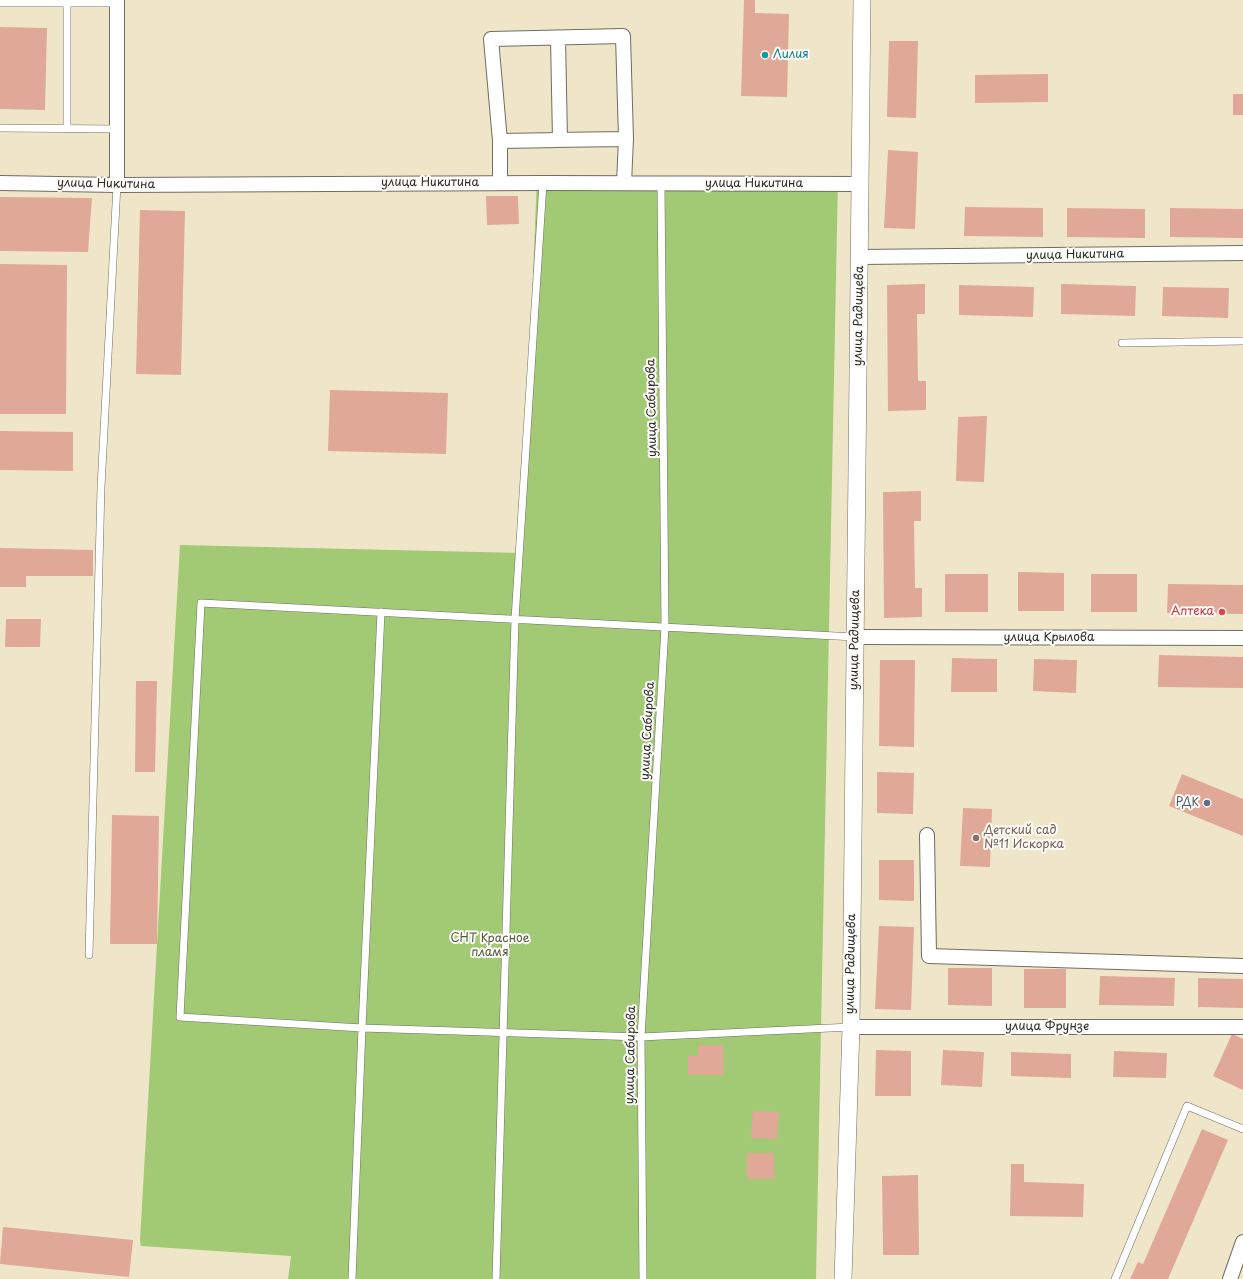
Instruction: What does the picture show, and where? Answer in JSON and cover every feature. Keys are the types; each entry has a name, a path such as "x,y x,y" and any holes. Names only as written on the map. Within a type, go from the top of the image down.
{"street":[{"name":"улица Радищева","path":"843,1279 851,1027 862,0"},
{"path":"117,1 117,185"},
{"path":"500,183 500,141 491,39 623,36 626,139 624,183"},
{"path":"558,38 560,140"},
{"path":"500,141 626,139"},
{"name":"улица Никитина","path":"0,182 117,185 500,183 860,184"},
{"name":"улица Никитина","path":"859,257 1243,253"},
{"name":"улица Крылова","path":"855,637 1243,638"},
{"path":"927,835 930,956 1243,966"},
{"name":"улица Фрунзе","path":"851,1027 1243,1027"},
{"path":"1230,1279 1243,1242"}],"lane":[{"path":"0,3 117,1"},
{"path":"67,2 67,129"},
{"path":"0,128 116,129"},
{"path":"496,1279 515,619 543,183"},
{"name":"улица Сабирова","path":"643,1279 641,1038 665,627 661,184"},
{"path":"89,955 101,488 117,185"},
{"path":"1122,343 1243,341"},
{"path":"851,1027 641,1038 362,1028 180,1017 201,603 855,637"},
{"path":"352,1279 381,612"},
{"path":"1115,1279 1187,1106 1243,1129"}],"green space":[{"name":"СНТ Красное пламя","path":"537,175 838,178 816,1279 288,1279 291,1256 141,1246 140,1240 180,545 522,553"}],"building":[{"name":"Лилия","path":"744,0 755,0 755,13 789,14 787,97 741,96"},
{"path":"0,27 47,28 45,110 0,109"},
{"path":"889,41 918,41 916,118 887,117"},
{"path":"1048,74 1048,102 975,103 975,75"},
{"path":"1233,94 1243,94 1243,115 1233,115"},
{"path":"888,150 918,152 915,229 884,228"},
{"path":"486,196 518,196 519,224 487,225"},
{"path":"0,197 92,198 88,252 0,251"},
{"path":"965,207 1043,208 1043,237 964,236"},
{"path":"1067,208 1145,209 1145,238 1067,237"},
{"path":"1170,208 1243,209 1243,238 1170,237"},
{"path":"140,210 185,211 181,375 136,374"},
{"path":"0,264 67,265 66,414 0,414"},
{"path":"925,284 925,314 917,314 918,381 926,381 926,410 888,411 887,285"},
{"path":"1061,284 1136,286 1135,316 1061,314"},
{"path":"959,285 1034,287 1033,317 959,315"},
{"path":"1163,287 1229,288 1228,318 1162,316"},
{"path":"330,390 448,393 446,454 328,451"},
{"path":"987,416 984,482 956,481 958,417"},
{"path":"0,431 73,432 73,471 0,470"},
{"path":"921,491 921,521 914,521 915,588 922,588 922,617 884,618 883,492"},
{"path":"0,548 93,550 93,576 26,576 26,587 0,587"},
{"path":"1018,572 1064,573 1064,611 1018,611"},
{"path":"945,574 988,574 988,612 945,612"},
{"path":"1091,574 1137,574 1137,612 1091,612"},
{"path":"1168,584 1243,585 1243,614 1167,613"},
{"path":"6,619 41,619 40,647 5,647"},
{"path":"1159,655 1243,657 1243,688 1158,687"},
{"path":"952,658 997,659 997,692 951,692"},
{"path":"1034,659 1077,660 1076,693 1033,691"},
{"path":"880,660 915,660 914,747 879,746"},
{"path":"136,681 157,681 155,772 135,772"},
{"path":"877,772 914,773 913,814 877,813"},
{"name":"РДК","path":"1182,774 1243,799 1243,836 1169,806"},
{"name":"Детский сад №11 Искорка","path":"963,808 992,809 990,867 960,866"},
{"path":"112,815 159,816 157,944 110,944"},
{"path":"879,860 914,860 914,901 879,900"},
{"path":"879,926 914,927 911,1010 875,1009"},
{"path":"948,968 992,968 992,1006 948,1005"},
{"path":"1024,969 1066,969 1066,1008 1024,1008"},
{"path":"1100,976 1175,978 1174,1006 1099,1005"},
{"path":"1198,978 1243,979 1243,1008 1198,1007"},
{"path":"1232,1034 1243,1039 1243,1090 1213,1076"},
{"path":"698,1045 723,1045 724,1075 688,1075 688,1056 698,1056"},
{"path":"876,1050 911,1051 911,1096 875,1096"},
{"path":"943,1050 984,1052 982,1087 941,1085"},
{"path":"1114,1051 1167,1053 1166,1078 1113,1077"},
{"path":"1011,1052 1071,1054 1071,1078 1011,1076"},
{"path":"753,1111 779,1112 777,1139 751,1138"},
{"path":"1202,1129 1228,1140 1168,1279 1130,1279 1138,1262 1143,1264"},
{"path":"747,1153 774,1153 775,1179 747,1179"},
{"path":"1011,1164 1024,1164 1024,1182 1084,1184 1083,1217 1010,1216"},
{"path":"918,1175 919,1255 883,1255 882,1176"},
{"path":"3,1227 133,1240 129,1277 0,1264"}],"place":[{"name":"Лилия","path":"765,55"},
{"name":"Аптека","path":"1222,612"},
{"name":"РДК","path":"1207,803"},
{"name":"Детский сад №11 Искорка","path":"976,838"}]}
